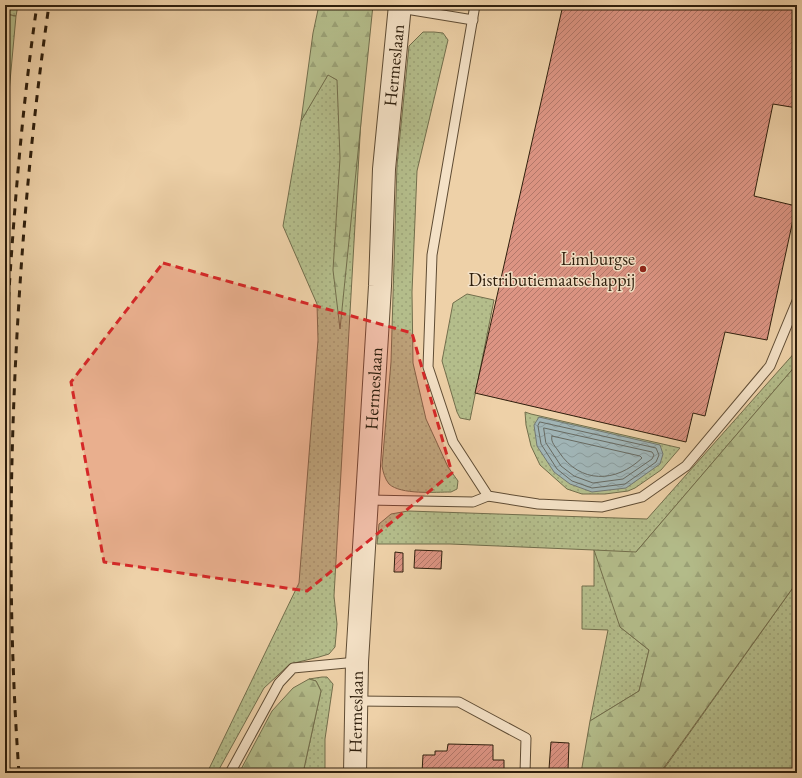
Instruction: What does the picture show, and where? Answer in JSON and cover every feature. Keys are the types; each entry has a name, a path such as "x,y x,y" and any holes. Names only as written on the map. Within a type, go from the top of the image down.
{"street":[{"name":"Hermeslaan","path":"356,773 357,662 380,286 384,169 400,7"}],"lane":[{"path":"475,5 432,255 428,367 453,442 488,496"},
{"path":"400,7 473,20"},
{"path":"368,500 474,502 488,496 538,504 602,507 642,497 686,466 770,366 797,301"},
{"path":"230,773 280,683 293,668 357,662"},
{"path":"356,700 459,702 526,738 525,773"}],"highlighted area":[{"path":"163,263 412,333 452,473 307,591 104,562 71,382"}],"green space":[{"path":"5,5 18,5 16,16 5,14"},
{"path":"319,5 373,5 340,329 333,270 340,158 337,80 328,75 301,121 313,33"},
{"path":"5,14 16,16 5,136"},
{"path":"423,32 443,33 448,40 417,171 412,292 413,363 426,419 448,467 458,481 457,489 451,492 418,492 394,488 386,480 382,466 391,362 397,165 409,46"},
{"path":"328,74 337,80 363,83 334,596 337,624 335,647 329,654 290,664 264,688 217,773 207,773 299,583 318,340 317,304 283,226 301,121"},
{"path":"467,294 494,300 470,420 460,418 457,412 442,361 453,303"},
{"path":"797,350 797,364 636,552 620,627 649,650 639,691 590,721 608,630 582,629 582,586 594,586 594,550 450,544 377,544 379,524 391,514 408,511 647,519"},
{"path":"797,364 797,582 660,773 581,773 590,721 639,691 649,650 620,627 594,550 636,552"},
{"path":"525,412 680,448 661,470 635,488 628,491 605,494 582,494 567,489 540,465 531,446 526,425"},
{"path":"797,582 797,773 661,773"},
{"path":"327,677 333,684 325,739 325,773 303,773 321,691 316,681 309,679"},
{"path":"309,679 316,681 321,691 303,773 239,773 272,711 293,688"}],"water":[{"path":"539,417 660,445 663,454 660,464 626,488 592,492 570,484 554,472 537,446 534,425"}],"building":[{"name":"Limburgse Distributiemaatschappij","path":"563,5 797,5 797,108 773,104 754,196 796,206 767,340 725,332 705,416 693,413 686,442 475,393"},
{"path":"415,550 442,551 441,569 414,568"},
{"path":"395,552 403,553 403,572 394,572"},
{"path":"551,742 569,743 568,770 549,769"},
{"path":"448,744 493,745 493,760 504,760 504,773 422,773 423,755 435,755 435,751 447,751"}],"railway":[{"path":"5,355 21,136 37,5"},
{"path":"19,773 15,716 11,602 11,488 15,374 26,200 49,5"},
{"path":"5,728 8,773"}],"place":[{"name":"Limburgse Distributiemaatschappij","path":"643,269"}]}
